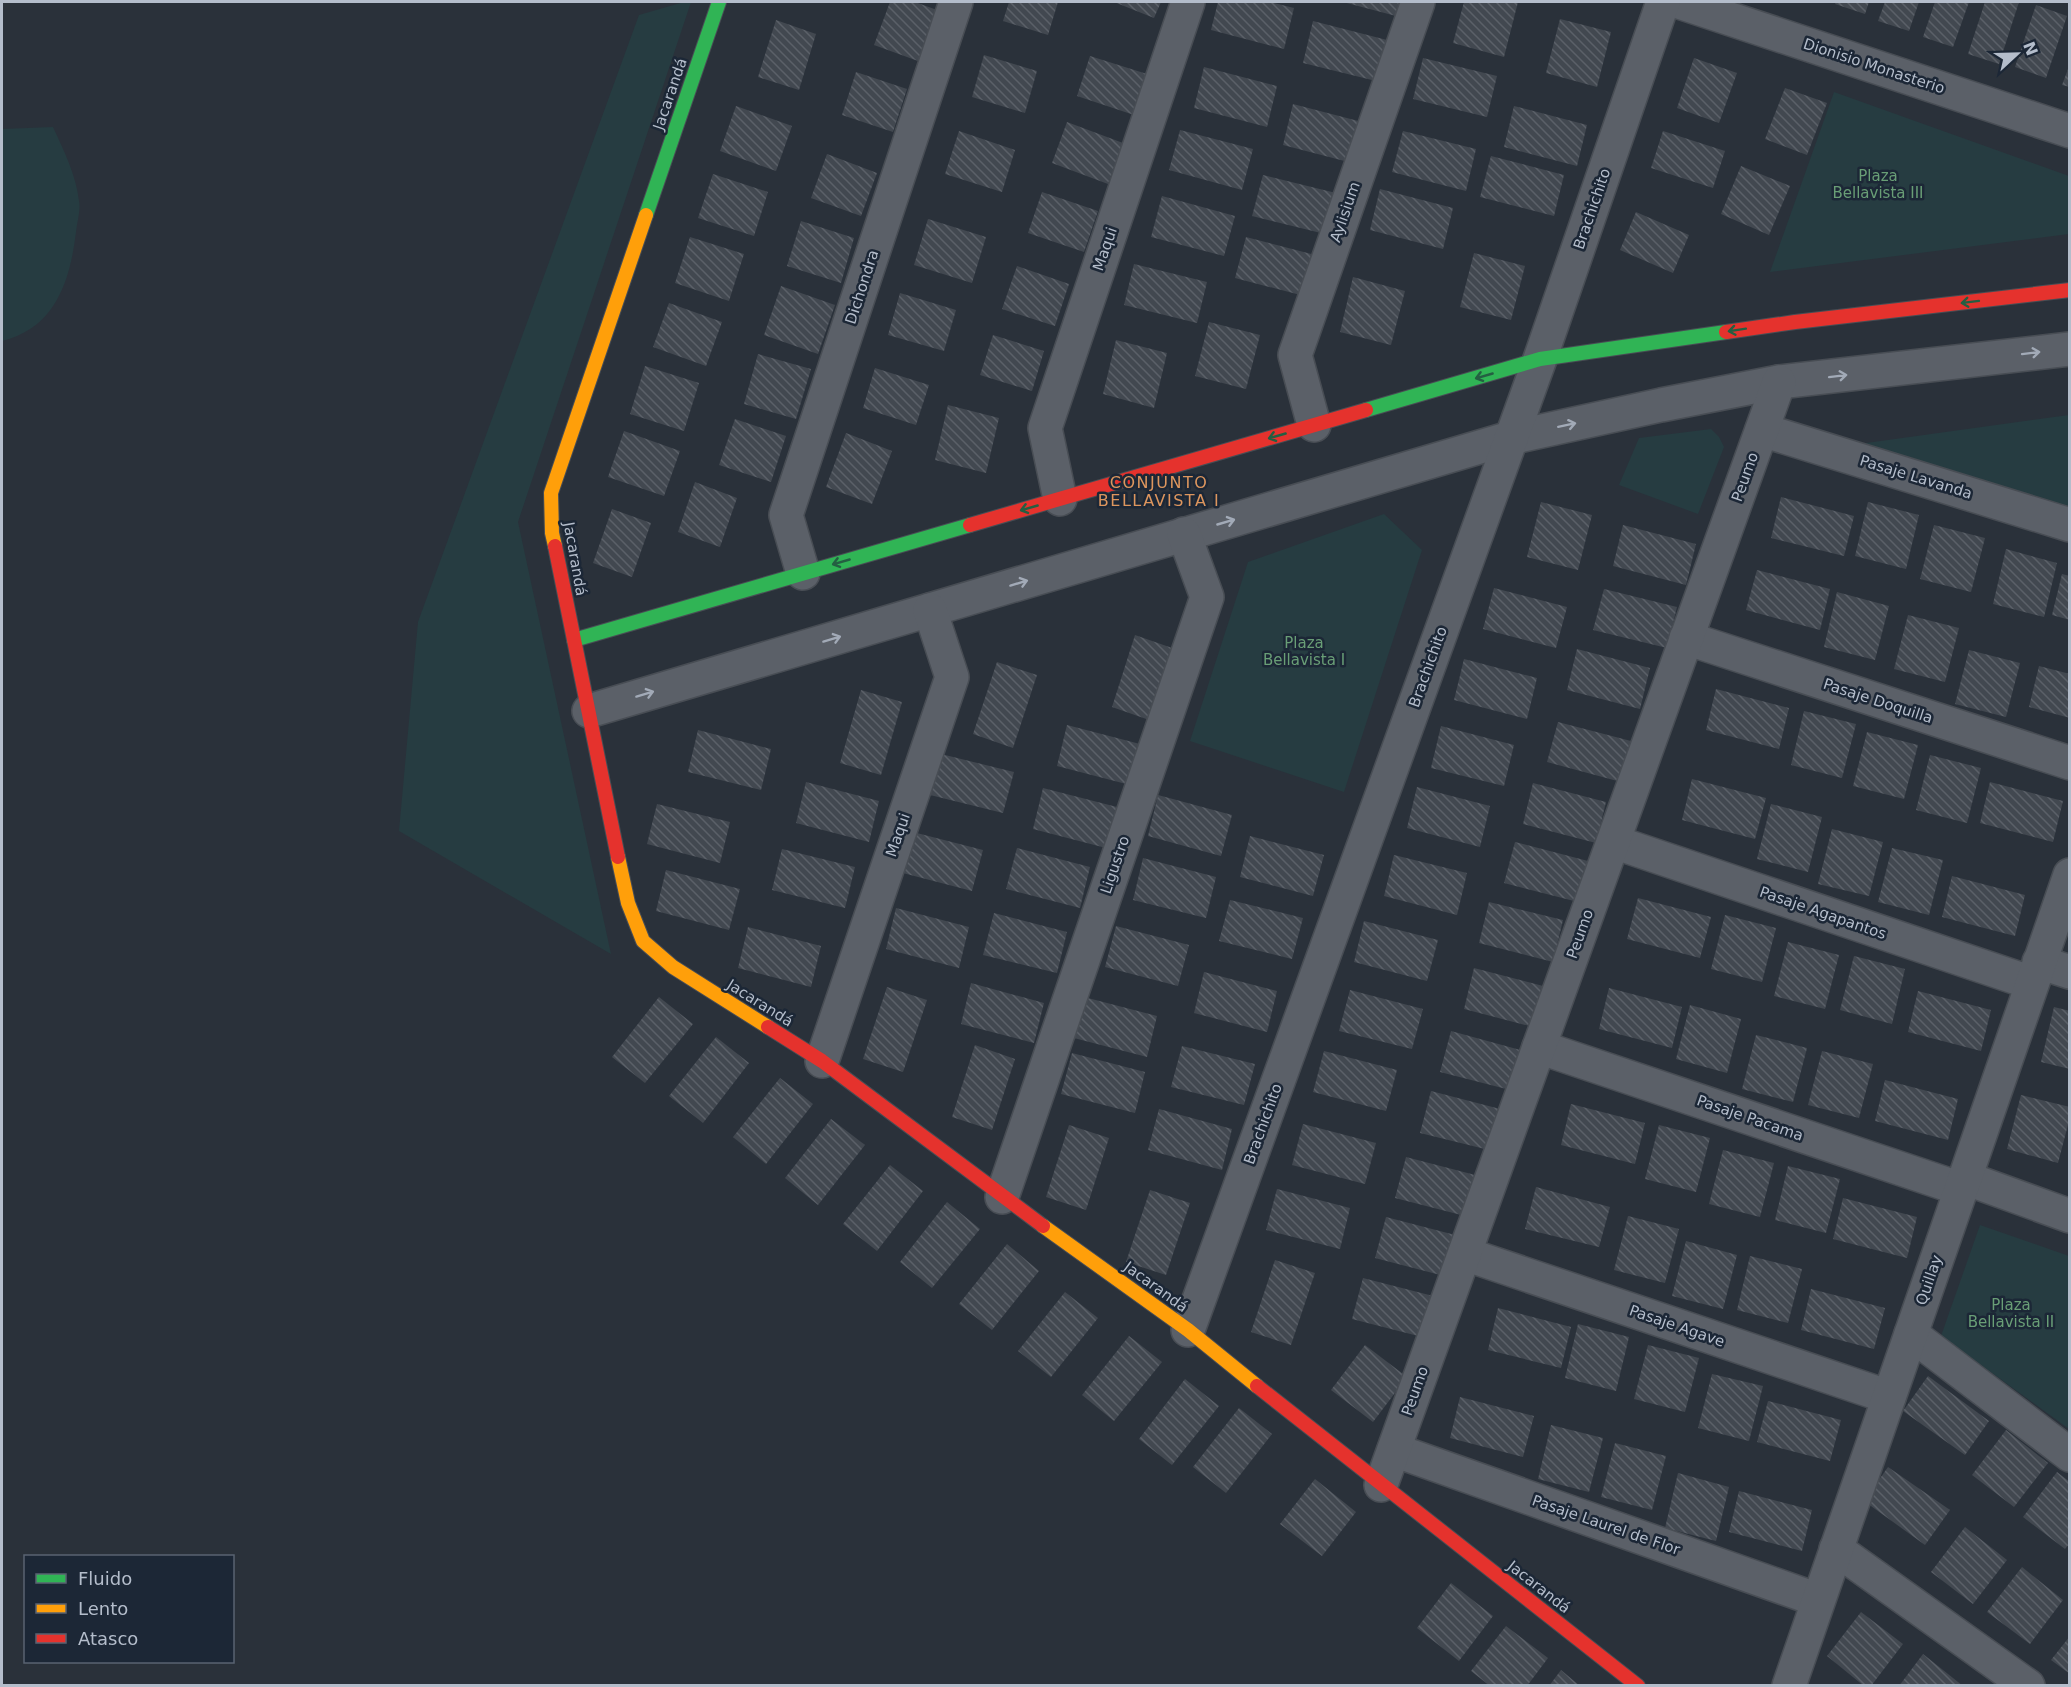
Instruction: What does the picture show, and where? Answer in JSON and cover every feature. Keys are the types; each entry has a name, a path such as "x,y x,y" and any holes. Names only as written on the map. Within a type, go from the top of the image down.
{"street":[{"name":"Jacarandá","path":"719,2 551,493 552,533 628,903 642,941 674,967 822,1061 1002,1197 1188,1330 1381,1485 1638,1686"},
{"name":"Dichondra","path":"803,573 786,515 956,2"},
{"name":"Maqui","path":"1060,499 1045,428 1188,2"},
{"name":"Aylisium","path":"1314,425 1295,355 1418,2"},
{"name":"Brachichito","path":"1188,1330 1540,359 1662,2"},
{"name":"Dionisio Monasterio","path":"1680,2 2070,131"},
{"path":"574,640 1540,359 1795,322 2070,290"},
{"path":"589,711 1510,438 1779,382 2070,349"},
{"name":"Peumo","path":"1381,1485 1779,382"},
{"name":"Pasaje Lavanda","path":"1762,430 2070,525"},
{"name":"Ligustro","path":"1002,1197 1207,597 1184,534"},
{"name":"Maqui","path":"822,1061 952,677 930,610"},
{"name":"Pasaje Doquilla","path":"1686,639 2070,763"},
{"name":"Pasaje Agapantos","path":"1614,842 2036,973 2070,972"},
{"name":"Quillay","path":"1789,1686 2070,875"},
{"name":"Pasaje Pacama","path":"1539,1047 1963,1184 2070,1216"},
{"name":"Pasaje Agave","path":"1465,1254 1889,1397"},
{"path":"1911,1334 2070,1455"},
{"name":"Pasaje Laurel de Flor","path":"1394,1450 1818,1600"},
{"path":"1836,1549 2028,1686"}],"green space":[{"path":"691,2 518,522 611,954 399,831 418,622 639,15"},
{"name":"Plaza Bellavista III","path":"1834,92 2069,176 2069,234 1770,272"},
{"path":"53,127 72,172 79,205 69,268 57,300 47,314 35,326 20,335 2,341 2,129"},
{"path":"2069,415 2069,508 1859,444"},
{"path":"1711,429 1719,437 1724,447 1698,514 1619,485 1639,438"},
{"name":"Plaza Bellavista I","path":"1384,514 1422,550 1344,792 1190,741 1248,562"},
{"name":"Plaza Bellavista II","path":"1980,1225 2069,1256 2069,1429 1941,1336"}],"building":[{"path":"890,2 915,2 937,10 918,61 874,45"},
{"path":"1009,2 1058,2 1048,35 1003,21"},
{"path":"1114,2 1161,2 1154,18"},
{"path":"1218,2 1270,2 1294,8 1284,49 1211,30"},
{"path":"1343,2 1399,2 1396,16"},
{"path":"1464,2 1518,2 1504,57 1453,43"},
{"path":"1836,2 1869,2 1865,14 1835,4"},
{"path":"1885,2 1919,2 1909,31 1878,21"},
{"path":"1935,2 1969,2 1953,47 1923,37"},
{"path":"1985,2 2019,2 1999,64 1968,54"},
{"path":"2036,5 2067,16 2046,78 2015,67"},
{"path":"1560,19 1611,32 1597,87 1546,73"},
{"path":"776,20 816,34 799,90 758,77"},
{"path":"1313,21 1387,40 1376,81 1303,63"},
{"path":"984,55 1037,71 1025,113 972,97"},
{"path":"1090,56 1147,74 1134,115 1077,96"},
{"path":"1423,58 1497,76 1487,117 1413,99"},
{"path":"1694,58 1737,73 1719,123 1677,108"},
{"path":"2070,64 2070,87 2062,85"},
{"path":"1204,67 1277,86 1267,127 1194,108"},
{"path":"856,72 907,89 893,132 842,115"},
{"path":"1785,88 1827,103 1807,155 1765,139"},
{"path":"1293,104 1366,123 1356,164 1283,145"},
{"path":"736,106 792,126 776,171 720,151"},
{"path":"1514,106 1587,125 1577,166 1504,147"},
{"path":"1067,122 1123,143 1108,184 1052,163"},
{"path":"1180,130 1253,149 1242,190 1169,170"},
{"path":"959,131 1015,150 1002,192 945,174"},
{"path":"1403,131 1476,149 1466,191 1392,172"},
{"path":"1663,131 1725,151 1713,188 1651,168"},
{"path":"827,154 877,173 861,216 811,198"},
{"path":"1491,156 1564,175 1554,216 1480,197"},
{"path":"1741,166 1790,186 1769,235 1721,214"},
{"path":"713,174 768,192 754,236 698,218"},
{"path":"1263,175 1336,193 1325,234 1252,216"},
{"path":"1380,189 1453,208 1443,249 1370,230"},
{"path":"1042,192 1098,211 1084,252 1028,233"},
{"path":"1162,196 1235,216 1224,256 1151,237"},
{"path":"1636,212 1689,235 1673,273 1620,250"},
{"path":"928,219 986,237 972,283 914,265"},
{"path":"801,221 854,238 841,283 787,266"},
{"path":"690,237 744,254 729,301 675,283"},
{"path":"1246,237 1319,256 1308,297 1235,278"},
{"path":"1474,253 1525,266 1511,320 1460,307"},
{"path":"1134,264 1207,282 1197,323 1124,305"},
{"path":"1017,266 1069,284 1055,326 1002,309"},
{"path":"1353,277 1405,291 1391,345 1340,332"},
{"path":"781,286 835,305 818,354 764,335"},
{"path":"900,293 956,310 944,351 888,335"},
{"path":"669,303 722,322 706,366 653,347"},
{"path":"1209,322 1260,335 1246,389 1195,376"},
{"path":"993,335 1044,351 1032,391 980,375"},
{"path":"1116,340 1167,353 1154,408 1103,394"},
{"path":"758,354 811,369 796,419 744,404"},
{"path":"645,366 699,383 684,431 630,414"},
{"path":"875,368 929,385 916,425 863,408"},
{"path":"948,405 999,418 986,473 935,460"},
{"path":"735,419 786,436 771,482 719,465"},
{"path":"624,431 680,451 664,496 608,477"},
{"path":"846,433 892,451 872,504 826,487"},
{"path":"695,482 737,498 720,547 678,532"},
{"path":"1781,497 1854,516 1844,556 1771,538"},
{"path":"1541,502 1592,515 1578,570 1527,557"},
{"path":"1868,502 1919,515 1906,569 1855,556"},
{"path":"612,509 651,523 632,577 593,563"},
{"path":"1623,525 1696,544 1686,585 1613,566"},
{"path":"1934,525 1985,538 1971,592 1920,579"},
{"path":"2006,549 2057,563 2044,617 1993,604"},
{"path":"1757,570 1830,589 1820,630 1746,610"},
{"path":"2062,574 2070,576 2070,620 2052,615"},
{"path":"1494,588 1567,607 1556,648 1483,629"},
{"path":"1604,589 1677,607 1667,648 1593,630"},
{"path":"1837,592 1889,606 1875,660 1824,647"},
{"path":"1908,615 1959,628 1945,682 1894,669"},
{"path":"1135,635 1175,649 1152,721 1112,707"},
{"path":"1577,649 1650,668 1640,709 1567,690"},
{"path":"1969,650 2020,663 2006,717 1955,704"},
{"path":"1464,659 1537,678 1527,719 1454,700"},
{"path":"997,662 1037,675 1013,748 973,734"},
{"path":"2039,666 2070,674 2070,718 2029,707"},
{"path":"1716,689 1789,708 1779,749 1706,730"},
{"path":"861,690 902,702 881,775 840,763"},
{"path":"1804,711 1856,724 1842,778 1791,765"},
{"path":"1558,722 1631,741 1621,782 1547,762"},
{"path":"1067,725 1140,744 1130,785 1057,766"},
{"path":"1441,726 1514,745 1504,786 1431,768"},
{"path":"698,730 771,749 761,790 688,772"},
{"path":"1867,732 1918,745 1904,799 1853,786"},
{"path":"941,754 1014,772 1003,813 930,795"},
{"path":"1930,755 1981,768 1967,823 1916,810"},
{"path":"1692,779 1766,798 1755,839 1682,820"},
{"path":"806,782 879,801 869,842 796,823"},
{"path":"1990,782 2063,801 2053,842 1980,823"},
{"path":"1533,783 1606,802 1596,843 1523,824"},
{"path":"1417,787 1490,806 1480,847 1407,828"},
{"path":"1043,788 1117,807 1106,848 1033,829"},
{"path":"1158,795 1232,815 1221,856 1148,836"},
{"path":"657,804 730,822 720,863 647,844"},
{"path":"1771,804 1822,817 1808,872 1757,859"},
{"path":"1832,829 1883,842 1869,896 1818,884"},
{"path":"909,831 983,850 972,891 899,872"},
{"path":"1250,836 1324,855 1313,896 1240,877"},
{"path":"1515,842 1588,861 1578,902 1504,883"},
{"path":"1017,848 1090,867 1080,908 1006,889"},
{"path":"1892,848 1943,860 1929,915 1878,902"},
{"path":"782,849 855,867 845,908 772,890"},
{"path":"1394,855 1467,873 1457,915 1384,896"},
{"path":"1143,858 1216,877 1206,918 1133,900"},
{"path":"666,870 740,889 729,930 656,911"},
{"path":"1952,876 2025,895 2015,936 1942,917"},
{"path":"1638,898 1711,917 1700,958 1627,939"},
{"path":"1230,900 1303,918 1292,959 1219,941"},
{"path":"1489,902 1563,920 1553,962 1479,943"},
{"path":"896,908 969,927 959,968 886,949"},
{"path":"994,913 1067,932 1057,973 983,955"},
{"path":"1725,915 1776,928 1762,982 1711,969"},
{"path":"1364,921 1438,940 1427,981 1354,962"},
{"path":"1116,926 1189,945 1178,986 1105,967"},
{"path":"748,927 821,946 811,987 738,968"},
{"path":"1788,942 1839,955 1825,1009 1774,996"},
{"path":"1854,956 1905,969 1892,1024 1840,1010"},
{"path":"1474,968 1547,987 1537,1028 1464,1009"},
{"path":"1204,972 1277,991 1267,1032 1194,1013"},
{"path":"971,983 1044,1003 1034,1043 961,1024"},
{"path":"887,987 927,1000 903,1072 863,1059"},
{"path":"1609,988 1682,1007 1672,1048 1599,1029"},
{"path":"1350,990 1423,1009 1412,1049 1339,1031"},
{"path":"1918,991 1991,1010 1981,1051 1908,1032"},
{"path":"659,997 693,1024 645,1083 612,1057"},
{"path":"1084,997 1157,1016 1147,1057 1074,1038"},
{"path":"1690,1005 1741,1019 1727,1073 1676,1059"},
{"path":"2054,1007 2070,1011 2070,1069 2041,1062"},
{"path":"1451,1031 1524,1051 1514,1091 1440,1072"},
{"path":"1756,1035 1807,1048 1793,1102 1742,1089"},
{"path":"716,1037 749,1063 703,1123 669,1096"},
{"path":"975,1045 1015,1059 992,1130 952,1117"},
{"path":"1182,1046 1255,1064 1244,1105 1171,1087"},
{"path":"1324,1051 1397,1070 1386,1111 1313,1092"},
{"path":"1822,1051 1873,1064 1859,1118 1808,1105"},
{"path":"1072,1053 1145,1072 1135,1113 1061,1094"},
{"path":"780,1078 813,1104 766,1164 733,1137"},
{"path":"1885,1080 1958,1099 1948,1140 1875,1121"},
{"path":"1431,1091 1504,1110 1493,1151 1420,1133"},
{"path":"2021,1095 2070,1107 2070,1117 2058,1163 2007,1149"},
{"path":"1571,1104 1645,1123 1635,1164 1561,1145"},
{"path":"1159,1109 1232,1129 1222,1170 1148,1150"},
{"path":"831,1119 865,1145 818,1205 785,1178"},
{"path":"1303,1124 1376,1143 1365,1184 1292,1165"},
{"path":"1069,1125 1109,1138 1086,1210 1046,1197"},
{"path":"1659,1125 1710,1138 1696,1192 1645,1179"},
{"path":"1723,1150 1774,1163 1760,1217 1709,1204"},
{"path":"1406,1157 1479,1176 1469,1217 1395,1198"},
{"path":"890,1165 923,1191 877,1251 843,1224"},
{"path":"1788,1166 1840,1179 1826,1233 1775,1220"},
{"path":"1536,1187 1610,1207 1599,1247 1525,1229"},
{"path":"1277,1189 1350,1208 1340,1249 1266,1230"},
{"path":"1150,1190 1190,1203 1166,1275 1126,1262"},
{"path":"1843,1198 1917,1217 1907,1258 1833,1239"},
{"path":"947,1202 980,1229 932,1288 900,1262"},
{"path":"1628,1216 1679,1229 1665,1283 1614,1270"},
{"path":"1386,1217 1459,1236 1448,1277 1375,1258"},
{"path":"1686,1241 1737,1255 1723,1309 1672,1296"},
{"path":"1007,1244 1039,1271 992,1330 959,1304"},
{"path":"1750,1256 1802,1269 1788,1323 1737,1310"},
{"path":"1275,1260 1315,1273 1291,1345 1251,1332"},
{"path":"1363,1278 1437,1297 1426,1338 1352,1319"},
{"path":"1811,1289 1885,1308 1874,1349 1801,1330"},
{"path":"1065,1292 1098,1318 1051,1377 1018,1351"},
{"path":"1498,1308 1571,1327 1561,1368 1488,1350"},
{"path":"1578,1324 1629,1337 1616,1391 1565,1378"},
{"path":"1129,1336 1162,1362 1114,1421 1082,1395"},
{"path":"1365,1345 1407,1377 1373,1422 1331,1390"},
{"path":"1648,1345 1699,1358 1685,1412 1634,1399"},
{"path":"1712,1374 1763,1386 1749,1441 1698,1428"},
{"path":"1928,1376 1989,1421 1965,1455 1903,1411"},
{"path":"1185,1379 1219,1406 1172,1465 1139,1439"},
{"path":"1460,1397 1534,1416 1523,1457 1450,1438"},
{"path":"1768,1401 1841,1420 1830,1461 1757,1442"},
{"path":"1239,1408 1272,1434 1226,1493 1193,1467"},
{"path":"1551,1425 1603,1438 1589,1492 1538,1479"},
{"path":"2006,1430 2048,1463 2014,1507 1972,1475"},
{"path":"1615,1443 1666,1456 1652,1510 1601,1497"},
{"path":"1888,1467 1950,1510 1925,1545 1864,1501"},
{"path":"2057,1472 2070,1482 2070,1543 2065,1549 2023,1517"},
{"path":"1678,1473 1729,1487 1716,1541 1665,1528"},
{"path":"1315,1479 1356,1512 1322,1556 1280,1524"},
{"path":"1739,1491 1812,1510 1802,1551 1729,1532"},
{"path":"1965,1527 2007,1560 1973,1604 1931,1572"},
{"path":"2022,1567 2063,1600 2030,1644 1987,1612"},
{"path":"1451,1583 1493,1616 1459,1661 1417,1628"},
{"path":"1861,1612 1903,1644 1871,1686 1864,1686 1827,1656"},
{"path":"1506,1626 1548,1658 1527,1686 1490,1686 1471,1671"},
{"path":"2070,1636 2070,1674 2051,1660"},
{"path":"1923,1654 1963,1686 1899,1686"},
{"path":"1561,1670 1580,1686 1549,1686"}],"traffic: fast":[{"path":"646,215 719,2"},
{"path":"1366,410 1540,359 1726,332"},
{"path":"574,640 970,525"}],"traffic: slow":[{"path":"555,546 552,533 551,493 646,215"},
{"path":"618,857 628,903 643,941 673,967 768,1027"},
{"path":"1043,1226 1188,1330 1257,1386"}],"traffic: jam":[{"path":"1726,332 2070,290"},
{"path":"970,525 1366,410"},
{"path":"555,546 618,857"},
{"path":"768,1027 822,1061 1043,1226"},
{"path":"1257,1386 1638,1686"}],"district":[{"name":"CONJUNTO BELLAVISTA I","path":"1159,491"}]}
